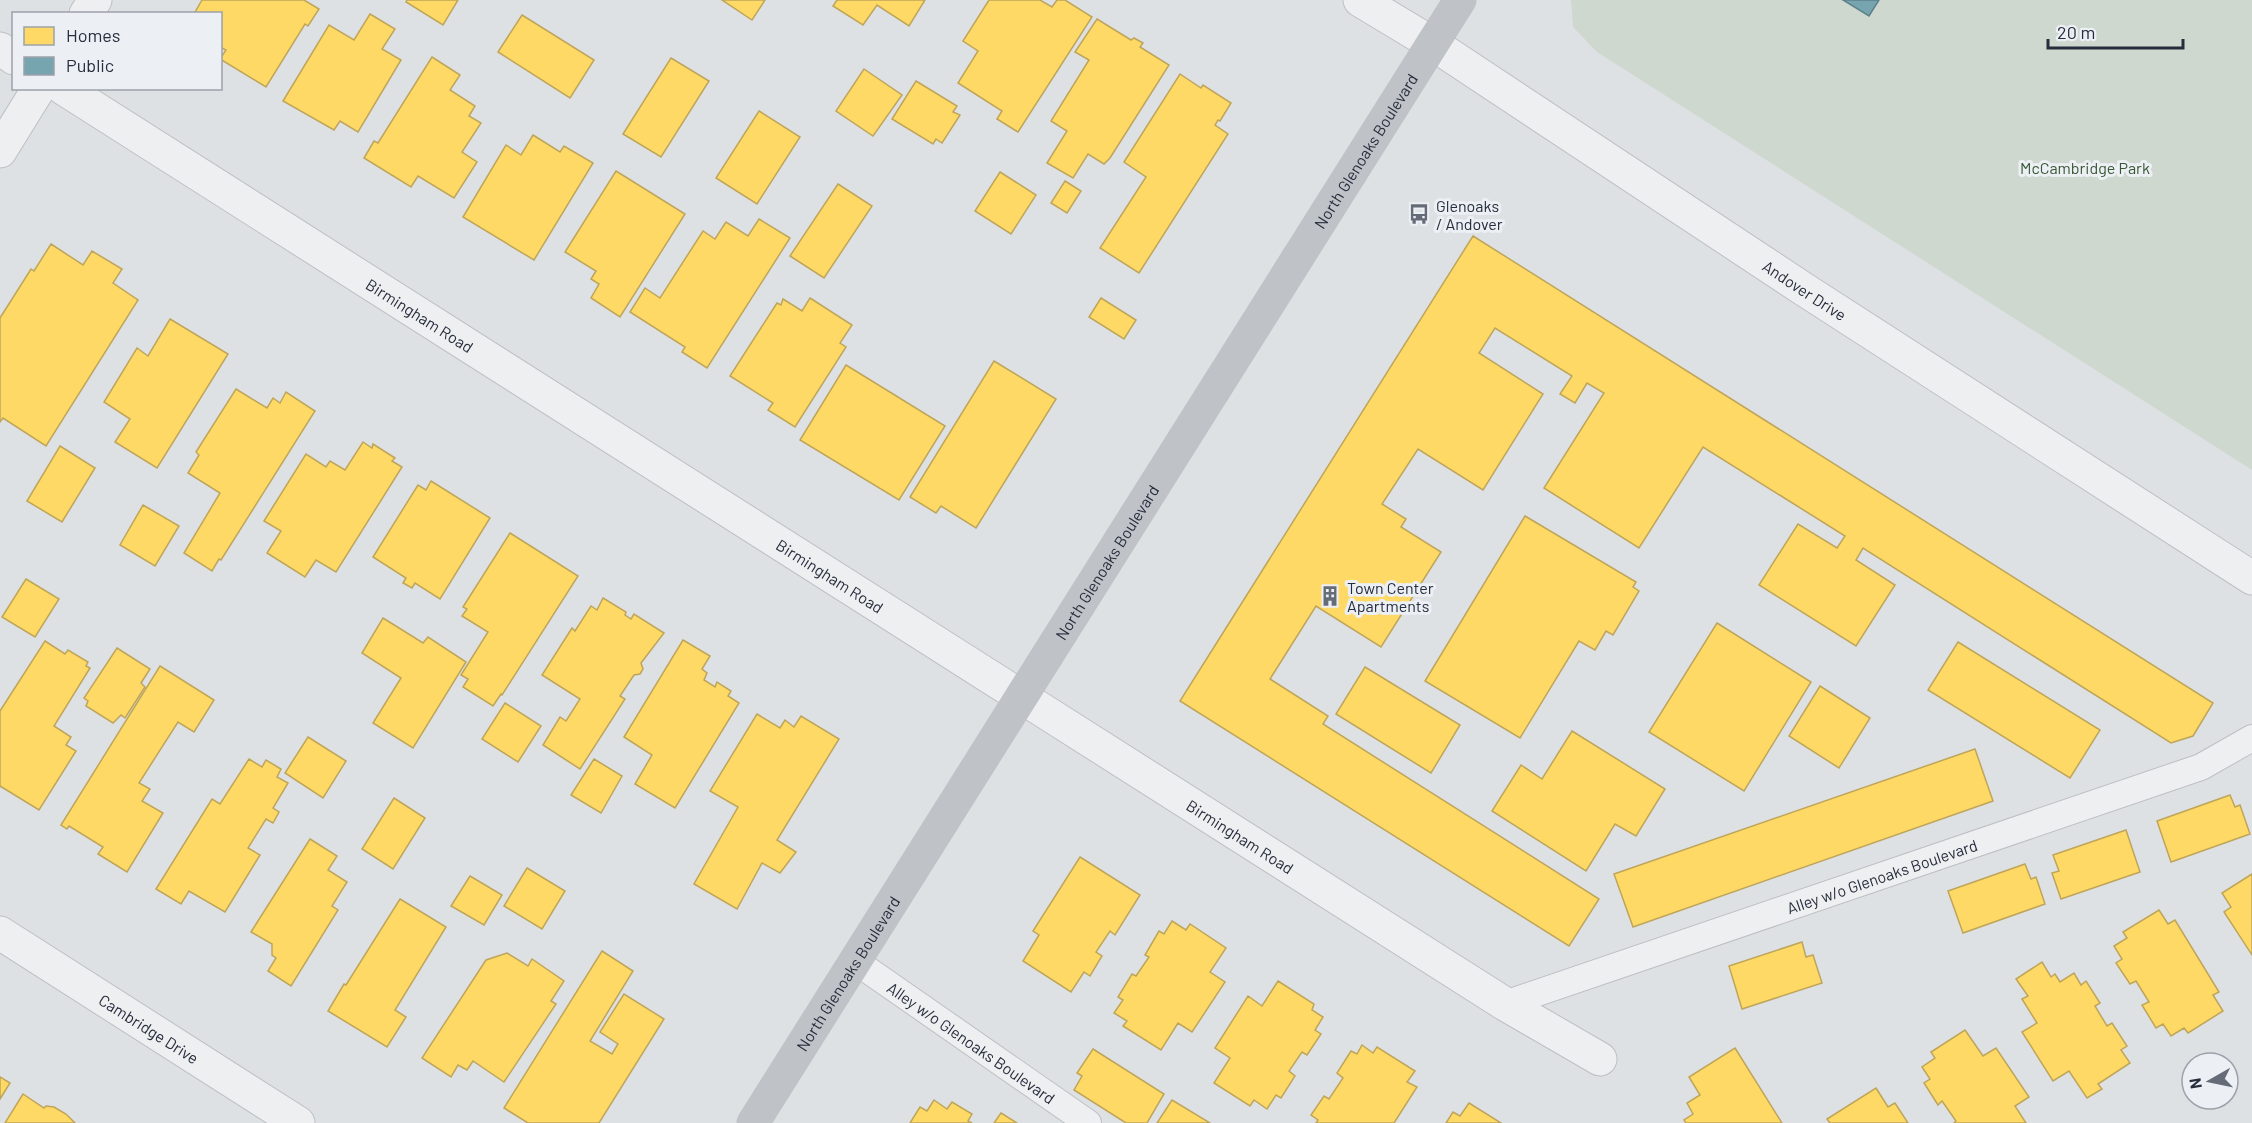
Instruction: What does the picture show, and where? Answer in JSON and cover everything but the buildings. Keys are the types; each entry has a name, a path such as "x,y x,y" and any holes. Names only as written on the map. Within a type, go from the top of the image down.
{"main road":[{"name":"North Glenoaks Boulevard","path":"753,1123 1460,0"}],"street":[{"name":"Andover Drive","path":"1360,0 1432,44 1815,296 2252,578"},
{"path":"0,151 38,90"},
{"name":"Birmingham Road","path":"66,90 1505,1004 1600,1059"},
{"name":"Cambridge Drive","path":"0,933 298,1123"}],"lane":[{"name":"Alley w/o Glenoaks Boulevard","path":"1505,1004 2201,767 2252,738"},
{"name":"Alley w/o Glenoaks Boulevard","path":"855,961 1088,1123"}],"green space":[{"name":"McCambridge Park","path":"1571,0 2252,0 2252,470 1597,52 1573,27"}],"place":[{"name":"Glenoaks / Andover","path":"1419,214"},
{"name":"Town Center Apartments","path":"1330,596"}]}
